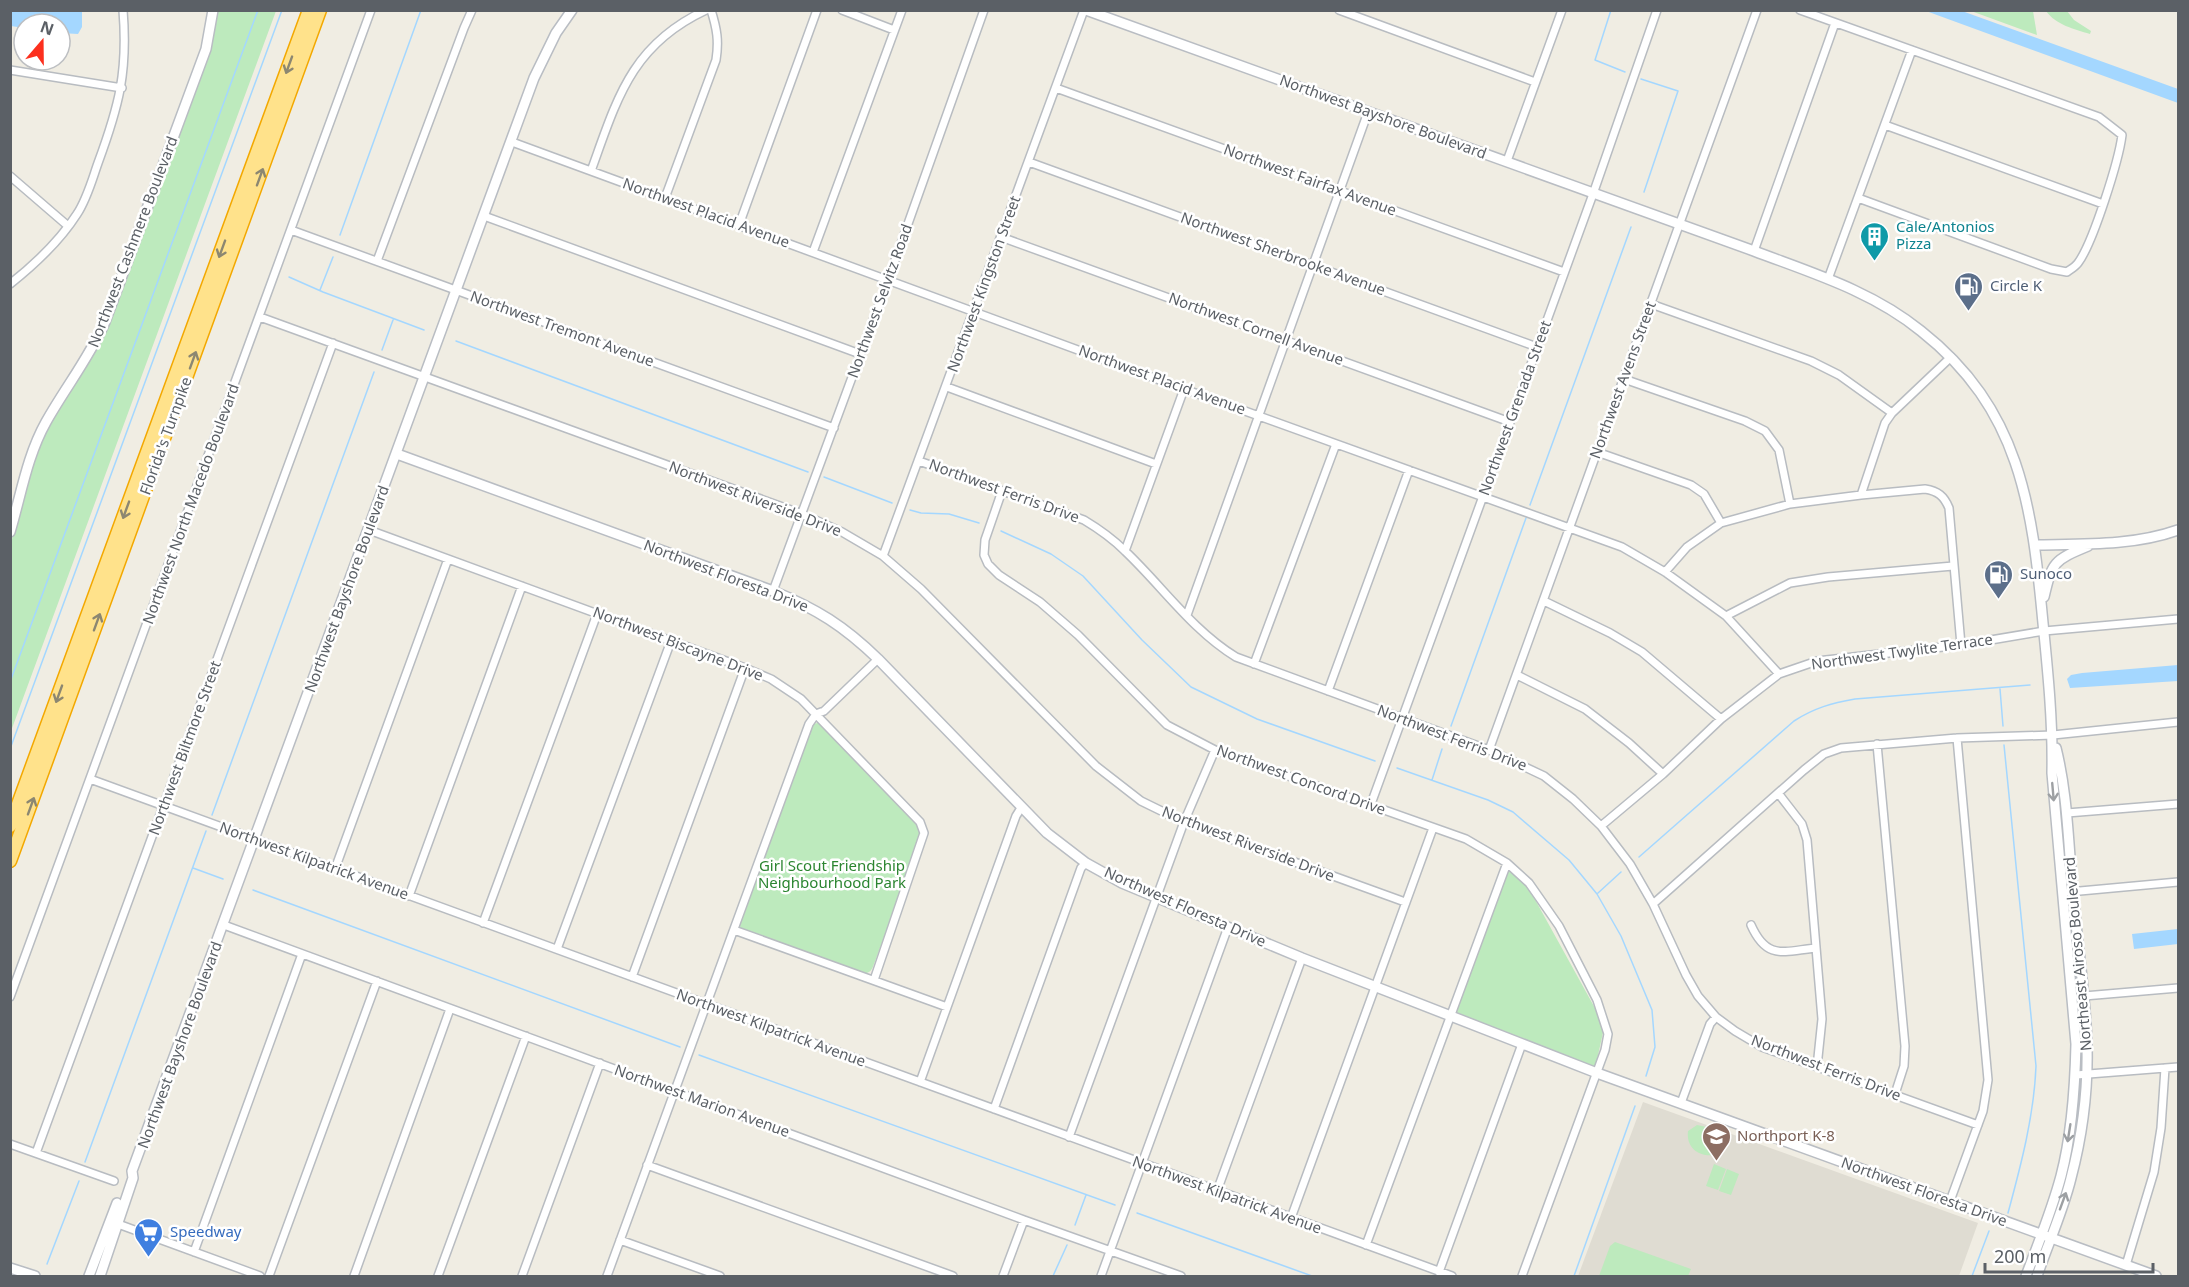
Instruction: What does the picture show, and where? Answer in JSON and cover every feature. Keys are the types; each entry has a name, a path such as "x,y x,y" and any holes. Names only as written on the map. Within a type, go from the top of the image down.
{"highway":[{"name":"Florida's Turnpike","path":"10,826 309,10"},
{"name":"Florida's Turnpike","path":"10,861 320,10"}],"main road":[{"name":"Northwest Cashmere Boulevard","path":"10,532 33,449 46,422 95,345 105,322 206,48 213,10"},
{"name":"Northwest Bayshore Boulevard","path":"100,1276 118,1224 132,1171 534,78 548,48 572,10"},
{"name":"Northwest Bayshore Boulevard","path":"1085,10 1507,161 1852,288 1887,307 1921,330 1951,357"},
{"name":"Northeast Airoso Boulevard","path":"1951,357 1998,421 2015,457 2027,505 2035,545 2042,605 2053,735 2052,773 2084,996 2087,1047 2081,1131 2071,1179 2026,1276"},
{"name":"Northwest Floresta Drive","path":"397,454 774,591 830,618 878,659 1047,833 1086,862 1122,883 1302,958 1597,1073 2156,1276"},
{"path":"2035,545 2094,544 2146,539 2178,530"},
{"path":"2042,605 2053,565 2061,558 2094,544"},
{"name":"Northeast Airoso Boulevard","path":"2037,1276 2070,1132 2076,1075 2067,813 2062,772 2053,735"},
{"name":"Northwest Bayshore Boulevard","path":"89,1276 127,1176 132,1171"},
{"path":"10,1268 35,1276"}],"street":[{"path":"10,284 31,267 68,226 86,197 112,126 122,87 125,51 123,10"},
{"name":"Northwest North Macedo Boulevard","path":"10,997 371,10"},
{"path":"377,261 472,10"},
{"path":"591,171 615,102 628,78 646,53 672,30 708,10 717,31 719,44 716,60 665,198"},
{"path":"739,225 817,10"},
{"path":"842,10 894,30"},
{"path":"813,252 902,10"},
{"name":"Northwest Selvitz Road","path":"774,591 984,10"},
{"name":"Northwest Kingston Street","path":"883,556 1085,10"},
{"path":"1339,10 1535,82"},
{"path":"1507,161 1562,10"},
{"name":"Northwest Grenada Street","path":"1371,804 1593,194 1657,10"},
{"name":"Northwest Avens Street","path":"1489,750 1757,10"},
{"path":"1800,10 2099,117 2122,135 2103,204 2085,252 2077,265 2067,272 2051,269 1858,198"},
{"path":"1754,251 1834,23"},
{"path":"1828,279 1912,50"},
{"path":"10,70 122,87"},
{"name":"Northwest Fairfax Avenue","path":"1056,88 1564,272"},
{"path":"1187,615 1368,112"},
{"path":"1885,125 2103,204"},
{"name":"Northwest Placid Avenue","path":"512,142 1622,547 1665,572 1726,616 1779,674"},
{"name":"Northwest Sherbrooke Avenue","path":"1029,162 1537,347"},
{"path":"10,176 68,226"},
{"path":"484,216 860,354"},
{"name":"Northwest Tremont Avenue","path":"291,230 834,428"},
{"name":"Northwest Cornell Avenue","path":"1001,237 1510,422"},
{"path":"1651,304 1810,361 1839,375 1892,413"},
{"name":"Northwest Riverside Drive","path":"260,317 802,514 842,532 883,556 921,589 1096,766 1141,801 1184,822 1405,902"},
{"name":"Northwest Biltmore Street","path":"36,1153 333,343"},
{"path":"1861,495 1885,423 1892,413 1951,357"},
{"path":"1624,379 1744,421 1764,431 1779,450 1790,504"},
{"path":"946,387 1156,464"},
{"path":"1125,551 1184,389"},
{"path":"1254,664 1336,444"},
{"path":"1598,452 1692,485 1704,494 1721,523"},
{"name":"Northwest Ferris Drive","path":"919,461 1084,520 1106,534 1125,551 1207,637 1222,648 1254,664 1489,750 1544,776 1573,799 1601,826 1630,864 1653,904 1686,975 1698,996 1716,1017 1762,1047 1977,1125"},
{"path":"1328,691 1408,470"},
{"path":"1665,572 1687,546 1721,523 1790,504 1926,489 1945,497 1949,508 1960,645"},
{"name":"Northwest Concord Drive","path":"1002,490 985,540 984,555 988,564 999,575 1040,602 1078,635 1167,725 1215,750 1466,839 1506,863 1529,883 1559,926 1597,1000 1608,1034 1597,1073 1522,1276"},
{"name":"Northwest Biscayne Drive","path":"369,530 745,668 771,680 801,699 920,822 924,833 874,980"},
{"path":"335,869 448,559"},
{"path":"1726,616 1790,583 1828,577 1953,566"},
{"path":"409,896 522,586"},
{"path":"1544,601 1610,633 1642,652 1721,719"},
{"path":"483,923 597,614"},
{"name":"Northwest Twylite Terrace","path":"1601,826 1663,774 1721,719 1779,674 1817,661 1960,645 2044,631 2178,618"},
{"path":"557,950 671,641"},
{"path":"607,1276 809,724 816,714 824,711 878,659"},
{"path":"632,977 745,668"},
{"path":"1517,675 1585,709 1629,743 1663,774"},
{"path":"1653,904 1824,754 1841,748 1957,738 2053,735 2178,722"},
{"path":"1950,1202 1986,1100 1988,1080 1957,738"},
{"path":"1877,744 1905,1046 1904,1066 1895,1094"},
{"path":"1069,1137 1184,822 1215,750"},
{"name":"Northwest Kilpatrick Avenue","path":"90,779 1452,1276"},
{"path":"1778,793 1802,824 1807,840 1822,1019 1817,1066"},
{"path":"2067,813 2178,804"},
{"path":"920,1082 1016,816 1021,808"},
{"path":"1291,1218 1433,828"},
{"path":"994,1109 1081,868 1086,862"},
{"path":"1366,1245 1506,863"},
{"path":"2068,893 2178,882"},
{"name":"Northwest Marion Avenue","path":"224,925 1181,1276"},
{"path":"1751,925 1760,942 1770,950 1778,952 1816,948"},
{"path":"1101,1276 1228,927"},
{"path":"734,930 947,1007"},
{"path":"194,1252 302,954"},
{"path":"1217,1191 1302,958"},
{"path":"269,1276 377,981"},
{"path":"2084,996 2178,988"},
{"path":"354,1276 450,1009"},
{"path":"1681,1103 1710,1024 1716,1017"},
{"path":"438,1276 526,1036"},
{"path":"1439,1272 1522,1044"},
{"path":"522,1276 600,1064"},
{"path":"2076,1075 2178,1067"},
{"path":"2126,1265 2154,1172 2162,1128 2164,1068"},
{"path":"10,1144 114,1181"},
{"path":"647,1165 953,1276"},
{"path":"1003,1276 1024,1220"},
{"path":"118,1224 260,1276"},
{"path":"620,1240 720,1276"}],"shaded area":[{"name":"Northport K-8","path":"1643,1102 1978,1223 1959,1276 1578,1276"}],"green space":[{"path":"216,11 276,11 11,731 11,543 36,450 49,423 89,361 108,324 209,50"},
{"path":"1971,11 2033,11 2037,35"},
{"path":"2046,11 2067,11 2074,20 2091,31 2090,34 2060,23"},
{"name":"Girl Scout Friendship Neighbourhood Park","path":"812,724 822,724 919,825 920,840 873,966 869,972 863,974 741,930 739,924"},
{"path":"1507,868 1527,885 1601,1019 1604,1028 1595,1069 1454,1013"},
{"path":"1697,1125 1712,1128 1720,1134 1720,1146 1714,1155 1698,1153 1691,1146 1688,1131"},
{"path":"1714,1164 1726,1169 1718,1190 1706,1186"},
{"path":"1727,1169 1739,1174 1731,1195 1719,1191"},
{"path":"1615,1242 1691,1269 1688,1276 1599,1276 1610,1246"}],"water":[{"path":"11,10 82,11 82,27 78,34 72,34 72,12 12,12 11,26"},
{"path":"1926,11 1962,11 2178,89 2178,103"},
{"path":"2178,665 2178,681 2070,688 2067,679 2071,675 2082,673"},
{"path":"2178,929 2178,944 2134,949 2132,934"}],"waterway":[{"path":"10,682 258,10"},
{"path":"10,749 282,10"},
{"path":"340,235 421,10"},
{"path":"1611,10 1595,60 1625,72"},
{"path":"1641,79 1678,91 1644,192"},
{"path":"1530,505 1631,227"},
{"path":"320,290 333,257"},
{"path":"289,277 424,330"},
{"path":"382,350 393,320"},
{"path":"456,341 808,472"},
{"path":"212,815 374,372"},
{"path":"824,477 892,503"},
{"path":"910,510 921,513 949,514 979,523"},
{"path":"1451,726 1526,518"},
{"path":"1001,531 1051,554 1083,576 1142,640 1191,687 1257,719 1375,761"},
{"path":"1639,857 1794,721 1816,709 1855,699 2030,685"},
{"path":"2000,689 2003,726"},
{"path":"2004,745 2036,1066 2030,1122 2008,1213"},
{"path":"1432,780 1442,749"},
{"path":"1397,768 1488,800 1513,812 1569,860 1597,894 1621,936 1652,1010 1655,1047 1646,1076"},
{"path":"85,1162 206,831"},
{"path":"193,868 223,879"},
{"path":"1598,893 1621,872"},
{"path":"253,890 680,1047"},
{"path":"699,1055 1115,1205"},
{"path":"1574,1276 1635,1106"},
{"path":"47,1264 79,1181"},
{"path":"1075,1225 1086,1195"},
{"path":"1137,1213 1312,1276"},
{"path":"1972,1276 1989,1231"},
{"path":"1053,1276 1067,1245"}],"place":[{"name":"Cale/Antonios Pizza","path":"1875,262"},
{"name":"Circle K","path":"1969,312"},
{"name":"Sunoco","path":"1999,600"},
{"name":"Northport K-8","path":"1716,1162"},
{"name":"Speedway","path":"149,1258"}]}
